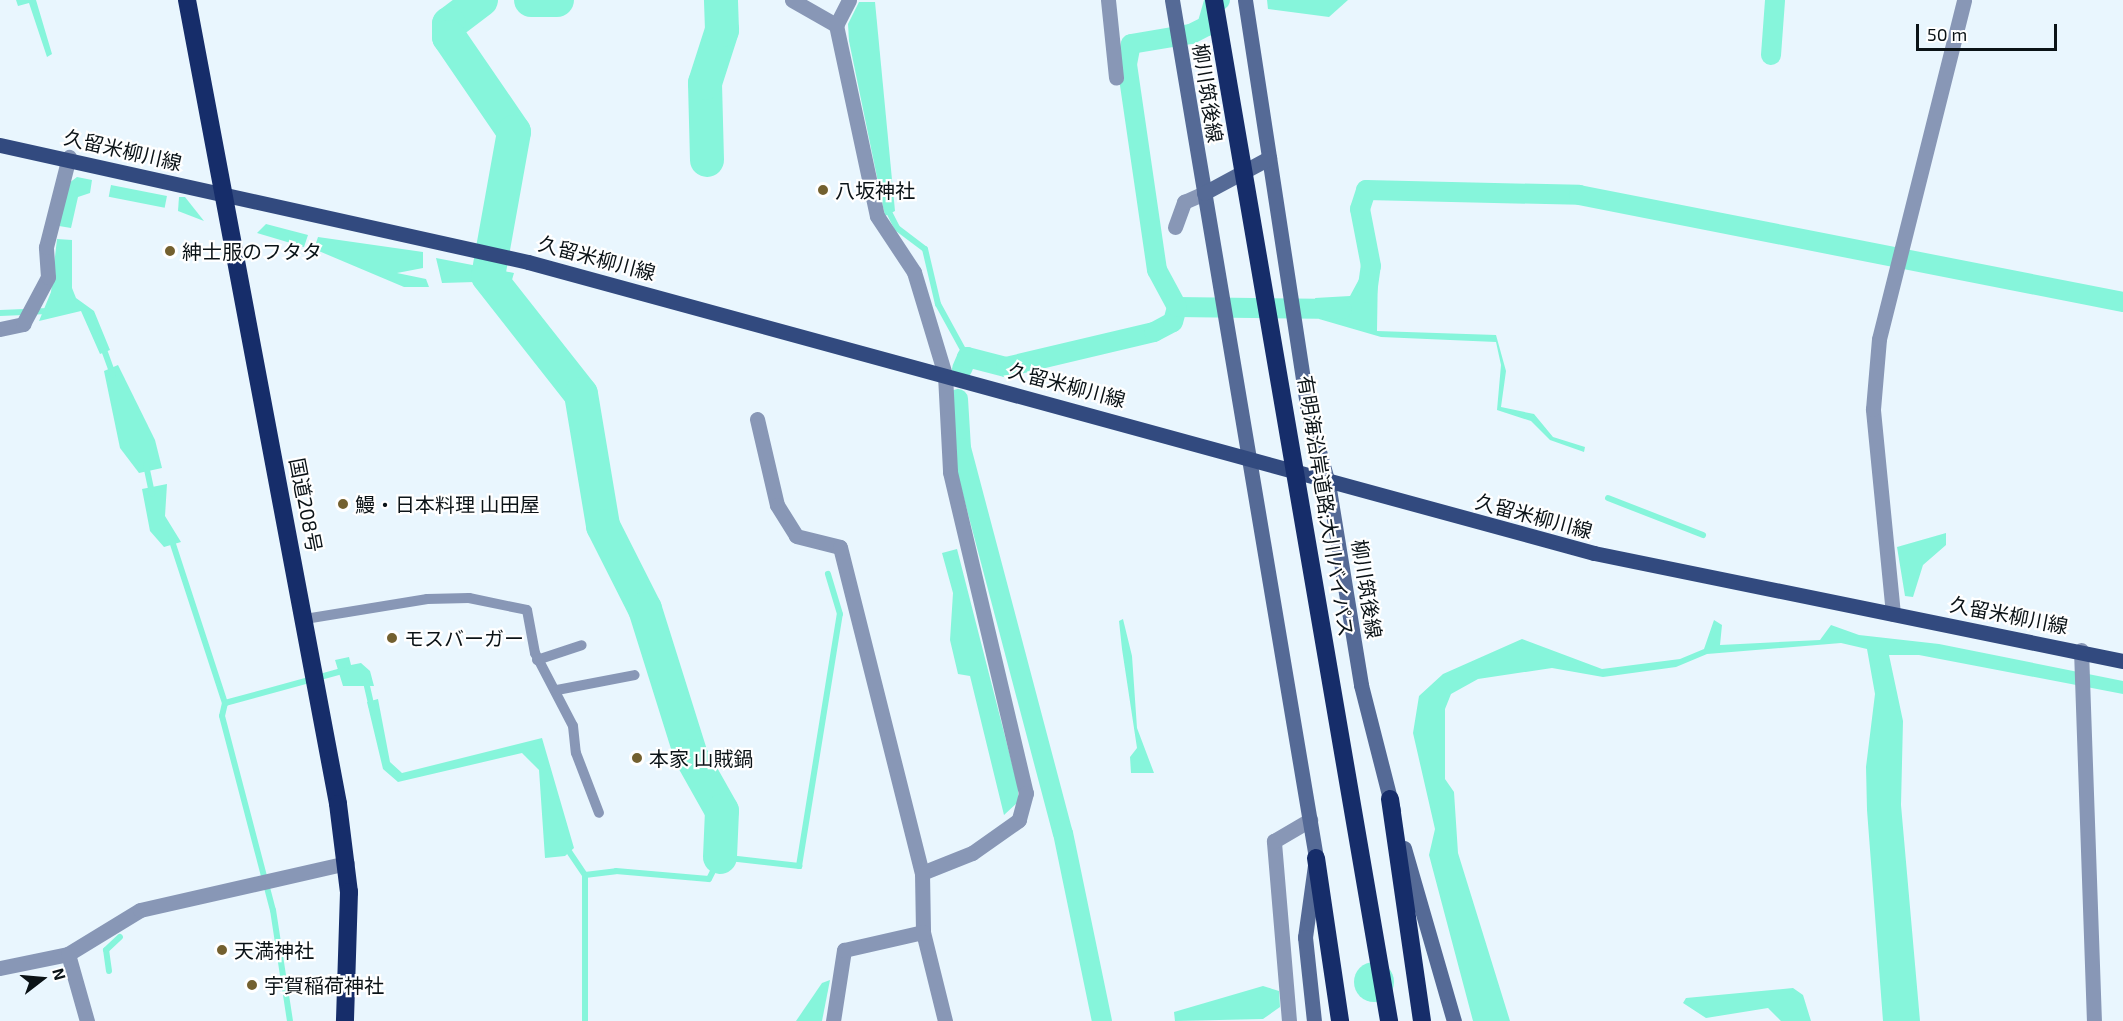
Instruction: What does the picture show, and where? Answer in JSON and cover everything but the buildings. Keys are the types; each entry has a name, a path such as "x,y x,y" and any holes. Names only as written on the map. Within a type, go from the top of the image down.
{"highway":[{"name":"国道208号","path":"187,0 319,693 347,863 345,1021"},
{"name":"有明海沿岸道路;大川バイパス","path":"1214,0 1389,1021"},
{"name":"有明海沿岸道路;大川バイパス","path":"1226,0 1399,1021"},
{"path":"1390,799 1422,1021"},
{"path":"1316,858 1340,1021"}],"main road":[{"name":"柳川筑後線","path":"1172,0 1219,281 1252,456 1316,858 1305,937 1314,1021"},
{"name":"柳川筑後線","path":"1245,0 1308,412 1328,483 1361,686 1390,799 1454,1021"},
{"name":"久留米柳川線","path":"0,144 69,157 225,196 528,262 1252,456 1328,483 1594,553 2081,650 2123,662"},
{"path":"1204,193 1269,158"}],"street":[{"path":"792,0 815,6 836,25 877,216 914,272 945,375 950,472 1026,794 1018,820 972,853 922,873"},
{"path":"836,25 849,0"},
{"path":"1107,0 1116,78"},
{"path":"1893,614 1873,409 1879,339 1964,0"},
{"path":"0,328 22,324 48,277 46,247 69,157"},
{"path":"1175,228 1184,202 1204,193"},
{"path":"757,419 777,505 796,536 840,547 922,873 923,932 945,1021"},
{"path":"2081,650 2094,1021"},
{"path":"1289,1021 1274,841 1310,820"},
{"path":"0,968 68,954 140,910 347,863"},
{"path":"833,1021 844,951 923,932"},
{"path":"68,954 87,1021"}],"lane":[{"path":"305,619 427,599 508,602 527,610 537,660 557,690 599,813"},
{"path":"537,660 582,645"},
{"path":"557,690 635,675"}],"shaded area":[{"path":"16,0 36,0 52,54 47,57 29,3 18,6"},
{"path":"1267,0 1348,0 1329,17 1268,9"},
{"path":"859,2 875,2 895,211 885,216 849,41 848,24"},
{"path":"77,177 92,180 90,193 78,197 71,228 59,226 65,186"},
{"path":"111,185 167,196 165,208 109,197"},
{"path":"179,197 185,197 204,221 178,211"},
{"path":"266,224 308,235 304,247 257,233"},
{"path":"318,237 423,252 423,268 397,273 426,279 429,287 404,287 314,249"},
{"path":"57,239 72,240 72,288 76,298 94,311 110,350 100,354 81,311 39,321 51,292"},
{"path":"436,258 514,273 509,290 557,348 541,364 475,282 442,283"},
{"path":"1378,268 1377,331 1496,335 1506,371 1501,407 1534,414 1553,437 1585,447 1584,452 1550,440 1531,421 1497,410 1501,365 1496,342 1381,337 1319,319 1315,298 1350,296 1364,270"},
{"path":"1234,298 1282,299 1282,318 1234,317"},
{"path":"118,365 155,440 162,468 139,473 120,448 104,371"},
{"path":"167,484 165,516 181,542 164,547 150,531 142,489"},
{"path":"1946,533 1946,545 1923,565 1913,597 1905,596 1897,547"},
{"path":"957,549 1018,787 1018,802 1004,815 970,676 958,674 950,640 953,593 942,553"},
{"path":"1123,619 1132,656 1137,728 1154,773 1131,773 1130,757 1137,748 1122,649 1119,621"},
{"path":"1714,620 1722,625 1720,645 1820,640 1831,625 1859,635 1939,644 2123,681 2123,694 1919,655 1889,655 1903,721 1901,805 1920,1021 1883,1021 1867,810 1866,767 1875,694 1867,649 1841,643 1707,654 1676,667 1603,677 1552,668 1478,679 1451,694 1445,709 1445,779 1454,792 1458,853 1510,1021 1473,1021 1429,855 1435,829 1413,733 1419,696 1443,674 1522,639 1602,669 1680,659 1704,649"},
{"path":"349,657 351,665 361,663 370,671 374,686 343,686 335,660"},
{"path":"378,699 390,762 402,773 542,738 574,848 565,856 545,858 539,770 522,753 398,782 383,769 367,702"},
{"path":"1374,962 1382,963 1388,968 1393,974 1393,990 1388,996 1382,1001 1374,1002 1366,1001 1360,996 1355,990 1354,982 1355,974 1360,968 1366,963"},
{"path":"830,980 822,1021 796,1021 822,983"},
{"path":"1263,986 1279,991 1280,1007 1263,1019 1175,1021 1174,1012"},
{"path":"1793,988 1803,995 1811,1021 1781,1021 1768,1008 1706,1018 1683,1003 1686,998"}],"waterway":[{"path":"481,0 449,24 449,37 514,132 488,276 581,394 603,526 645,609 691,756 722,811 720,857"},
{"path":"531,0 557,0"},
{"path":"707,160 705,83 722,30 721,0"},
{"path":"962,369 967,357 1006,367 1154,332 1173,322 1177,307 1157,270 1127,64 1131,44 1191,34 1207,26 1214,1 1220,0"},
{"path":"1771,55 1775,0"},
{"path":"1367,293 1371,266 1360,209 1366,190 1579,195 2123,302"},
{"path":"886,206 897,228 925,249 938,304 967,357"},
{"path":"1177,307 1342,309"},
{"path":"0,313 48,311"},
{"path":"103,347 113,374"},
{"path":"958,399 961,448 1063,833 1102,1021"},
{"path":"146,465 152,493"},
{"path":"1608,498 1703,535"},
{"path":"171,538 225,703 222,716 273,910 290,1021"},
{"path":"566,847 585,875 616,871 709,879 720,857 799,866 840,614 828,574"},
{"path":"225,703 346,670"},
{"path":"366,682 372,707"},
{"path":"585,875 585,1021"},
{"path":"109,971 106,950 120,937"}],"place":[{"name":"八坂神社","path":"823,190"},
{"name":"紳士服のフタタ","path":"170,251"},
{"name":"鰻・日本料理 山田屋","path":"343,504"},
{"name":"モスバーガー","path":"392,638"},
{"name":"本家 山賊鍋","path":"637,758"},
{"name":"天満神社","path":"222,950"},
{"name":"宇賀稲荷神社","path":"252,985"}]}
